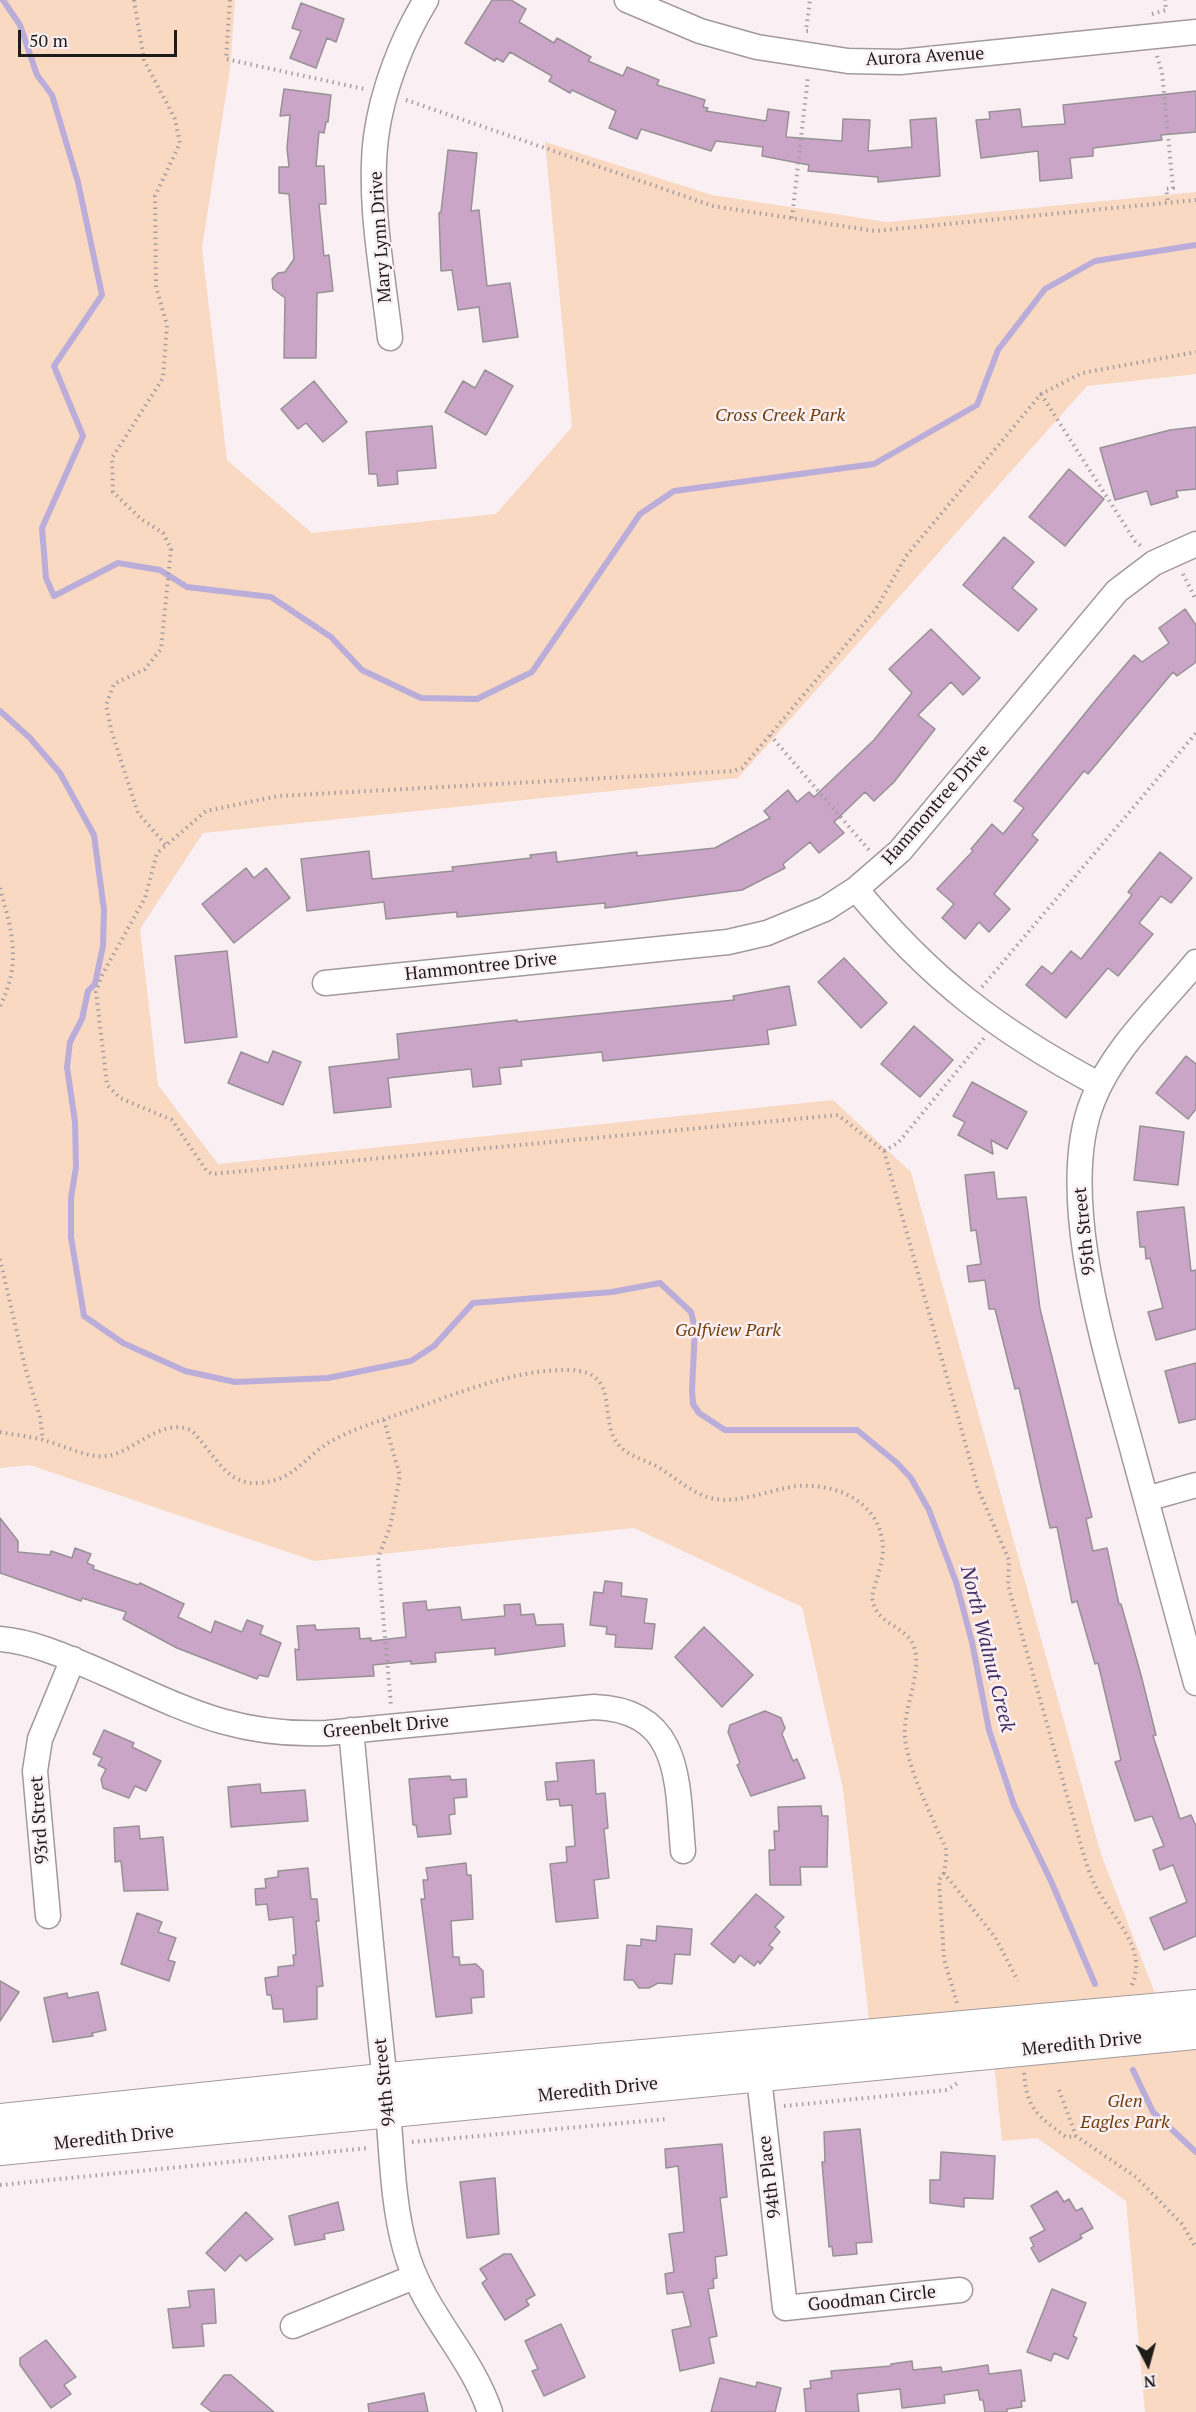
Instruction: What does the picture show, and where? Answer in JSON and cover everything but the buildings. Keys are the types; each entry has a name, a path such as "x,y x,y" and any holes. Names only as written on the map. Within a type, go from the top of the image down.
{"main road":[{"name":"Meredith Drive","path":"0,2150 389,2126 757,2060 1196,2007"},
{"name":"Meredith Drive","path":"0,2120 384,2079 757,2060 1196,2033"}],"street":[{"name":"Mary Lynn Drive","path":"390,338 375,195 376,137 387,94 407,36 426,0"},
{"name":"Aurora Avenue","path":"627,0 700,31 757,47 848,61 900,62 1196,32"},
{"name":"Hammontree Drive","path":"325,983 728,942 797,922 856,889 900,851 1117,591 1166,557 1196,544"},
{"path":"856,889 884,924 932,972 996,1024 1040,1053 1100,1085"},
{"name":"95th Street","path":"1193,972 1112,1062 1092,1100 1081,1142 1078,1186 1091,1288 1196,1683"},
{"path":"1146,1499 1196,1485"},
{"name":"Greenbelt Drive","path":"0,1639 39,1647 73,1659 223,1724 257,1731 294,1734 613,1707 632,1713 648,1723 662,1737 671,1754 676,1774 683,1851"},
{"name":"93rd Street","path":"48,1916 35,1771 40,1739 73,1659"},
{"name":"94th Street","path":"351,1730 384,2079 400,2221 414,2277 432,2313 469,2367 490,2412"},
{"name":"94th Place","path":"757,2060 785,2308"},
{"path":"293,2326 414,2277"},
{"name":"Goodman Circle","path":"785,2308 960,2290"}],"path":[{"path":"135,0 144,60 175,119 180,143 155,196 156,287 167,325 163,378 112,458 113,492 141,519 163,532 171,549 161,649 145,669 114,684 106,705 112,733 138,813 166,845"},
{"path":"230,0 226,59 387,94 460,116 551,151 713,206 875,231 1196,200"},
{"path":"792,218 813,32 806,31 810,0"},
{"path":"1165,0 1166,10 1152,12 1151,37 1162,72 1173,188 1166,189 1168,202"},
{"path":"1128,1994 1136,1971 1132,1943 1094,1883 1084,1856 1008,1585 1009,1560 978,1489 884,1151 838,1115 212,1174 206,1170 172,1120 120,1098 111,1091 104,1076 96,992 102,975 145,898 157,853 206,811 278,796 733,771 747,762 876,609 906,556 1041,393 1082,373 1196,352"},
{"path":"1041,393 1135,541 1166,557 1196,600"},
{"path":"981,988 1196,733"},
{"path":"770,735 869,850 879,870"},
{"path":"0,888 13,937 14,968 0,1005"},
{"path":"884,1151 898,1143 996,1024"},
{"path":"0,1259 25,1367 40,1417 43,1440"},
{"path":"0,1432 43,1440 82,1453 111,1456 162,1430 179,1427 192,1430 223,1470 237,1480 254,1483 288,1474 329,1443 384,1420 521,1376 570,1370 598,1379 605,1391 609,1425 616,1443 624,1450 656,1466 704,1496 729,1499 796,1486 819,1486 837,1488 859,1500 875,1519 881,1533 883,1551 872,1597 873,1604 883,1620 909,1637 915,1648 916,1664 906,1711 905,1736 912,1770 946,1852 944,1873 939,1880 944,1959 960,2011"},
{"path":"384,1420 400,1476 390,1527 378,1558 394,1726"},
{"path":"944,1873 995,1937 1018,1981"},
{"path":"1023,2069 1025,2096 1040,2117 1066,2137 1076,2136"},
{"path":"1059,2090 1076,2136 1136,2177 1182,2224 1196,2248"},
{"path":"0,2185 368,2148 389,2126 422,2143 667,2119"}],"green space":[{"path":"0,0 235,0 230,69 202,248 227,460 312,533 496,514 572,427 545,142 712,195 887,222 1196,192 1196,374 1087,386 738,778 203,833 140,929 158,1085 218,1164 833,1100 911,1172 1101,1854 1161,2009 871,2037 843,1789 802,1607 634,1528 314,1561 30,1465 0,1468"},
{"name":"Glen Eagles Park","path":"1196,2033 1196,2412 1145,2412 1126,2201 1037,2138 1002,2141 993,2053"}],"waterway":[{"path":"3,0 20,25 37,75 52,95 78,182 102,295 54,366 83,436 42,528 46,578 54,596 118,563 160,570 187,587 271,597 331,637 362,670 421,698 477,699 532,672 640,514 674,491 874,464 977,405 998,350 1045,289 1095,261 1196,245"},
{"name":"North Walnut Creek","path":"0,711 30,738 60,773 94,835 104,910 103,946 95,984 88,991 82,1019 70,1042 67,1067 75,1122 76,1167 71,1198 71,1237 84,1316 123,1343 185,1371 235,1382 328,1378 411,1361 434,1346 473,1303 612,1292 660,1283 691,1312 695,1328 693,1404 699,1413 725,1430 857,1430 897,1463 911,1478 929,1510 956,1582 972,1642 989,1730 1014,1805 1051,1881 1095,1984"},
{"name":"North Walnut Creek","path":"1133,2070 1153,2112 1196,2152"}],"park label":[{"name":"Cross Creek Park","path":"780,416"},
{"name":"Golfview Park","path":"728,1331"}]}
